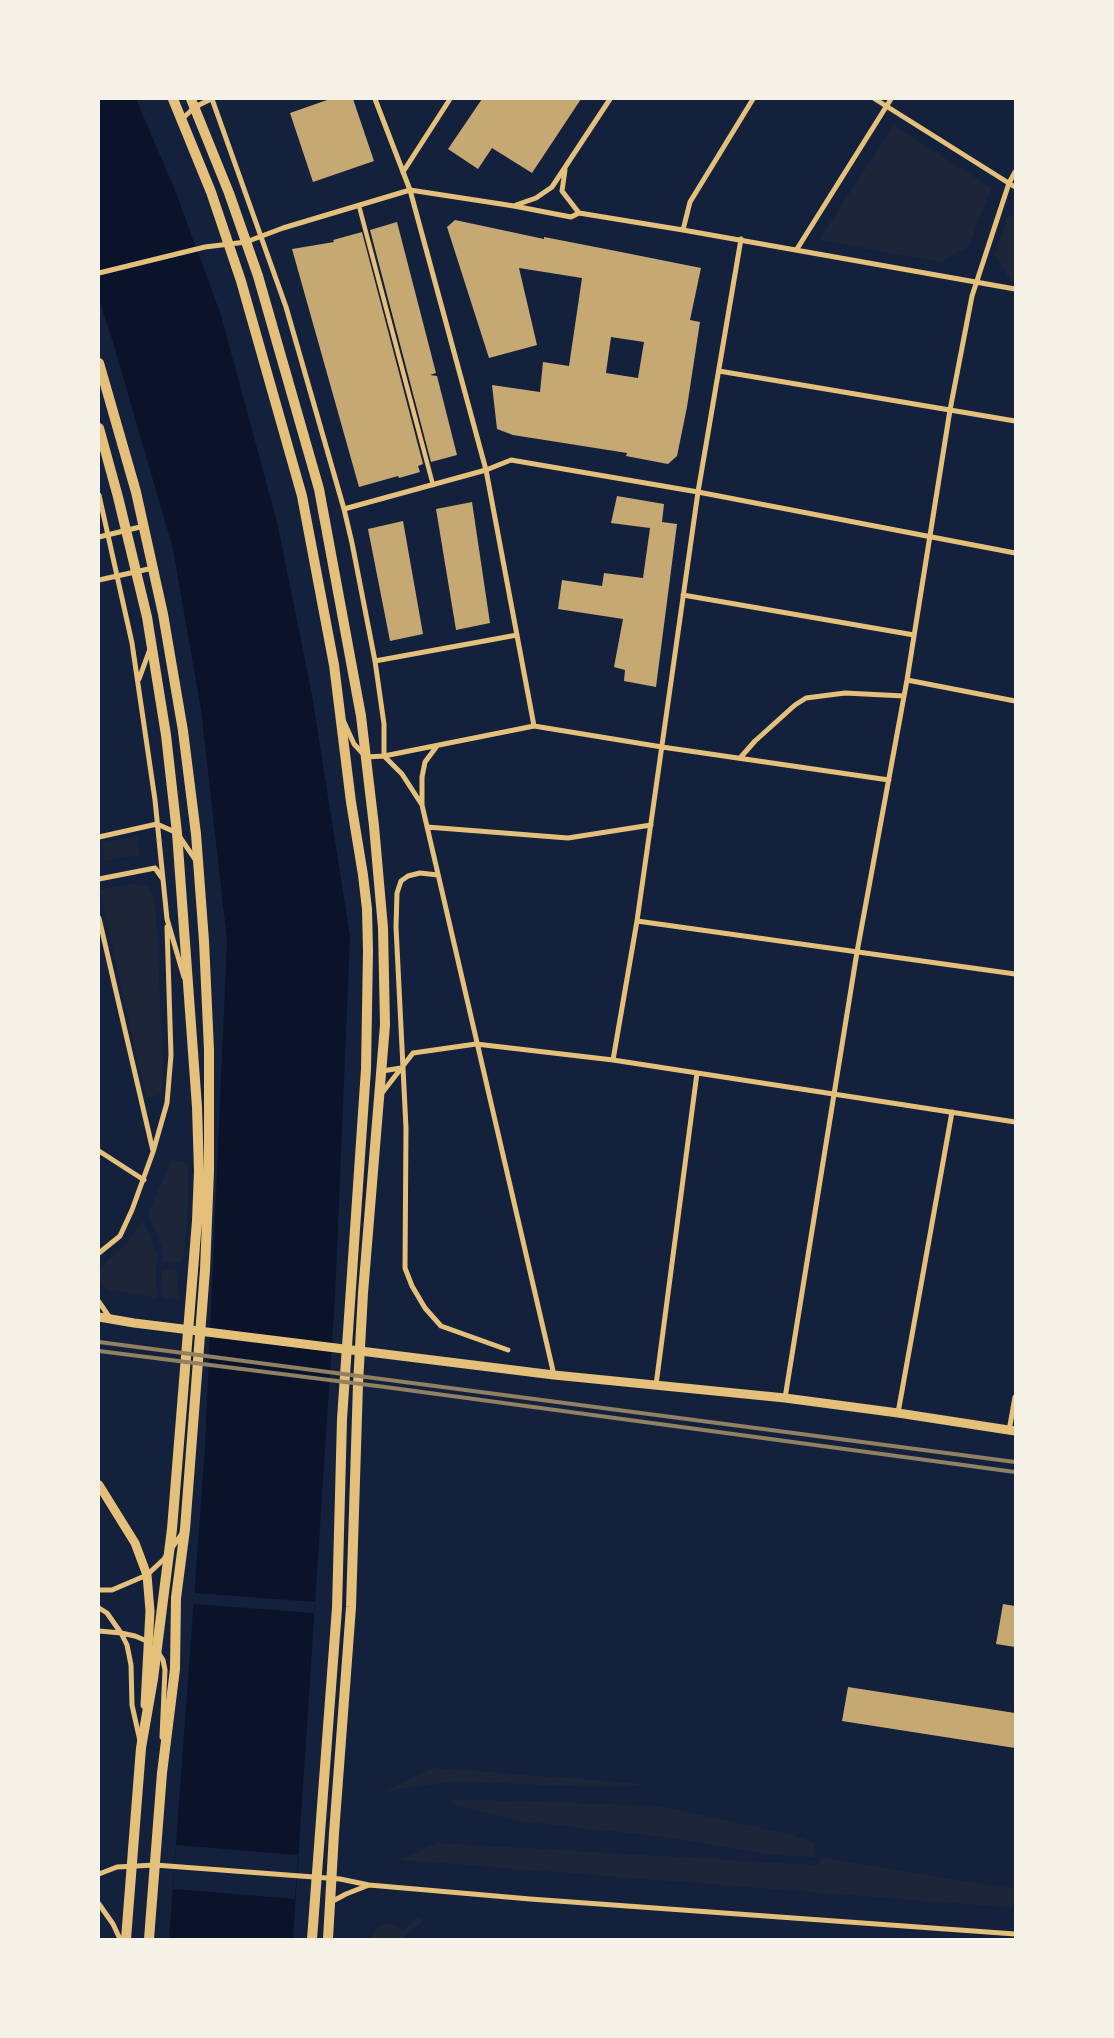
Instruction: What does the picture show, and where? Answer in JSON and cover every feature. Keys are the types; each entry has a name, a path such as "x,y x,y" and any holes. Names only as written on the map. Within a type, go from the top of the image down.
{"main road":[{"path":"173,99 211,192 241,281 302,496 341,714 350,802 363,875 366,909 368,1019 366,1069 342,1420 338,1603 312,1939"},
{"path":"193,103 229,193 261,286 319,489 352,663 366,757 374,826 384,949 382,1071 363,1293 357,1409 351,1607 328,1939"},
{"path":"99,363 136,492 154,568 164,614 183,731 198,865 209,1050 209,1171 205,1270 185,1529 176,1598 175,1669 162,1773 149,1939"},
{"path":"99,428 136,572 152,646 166,735 177,833 197,1108 199,1171 196,1238 170,1552 141,1748 126,1939"}],"street":[{"path":"182,119 193,103 211,99 286,307 352,543 384,724 384,756 402,774 422,805"},
{"path":"375,99 410,190 486,470 534,726"},
{"path":"403,172 450,99"},
{"path":"514,206 536,198 552,187 610,99"},
{"path":"683,230 690,202 754,99"},
{"path":"875,99 1015,187"},
{"path":"797,249 891,99"},
{"path":"565,170 562,191 579,213"},
{"path":"785,1398 857,952 908,680 950,410 972,296 1009,183 1015,172"},
{"path":"99,273 228,243 246,242 410,190 571,217 579,213 683,230 1015,289"},
{"path":"359,206 433,485"},
{"path":"613,1060 637,921 698,492 741,240"},
{"path":"718,372 1015,420"},
{"path":"344,509 486,470 512,460 698,492 1015,553"},
{"path":"99,495 126,611 138,680 158,824 167,919 171,1054 167,1103 144,1180 120,1236 99,1253"},
{"path":"99,537 144,526"},
{"path":"99,580 154,568"},
{"path":"683,595 914,635"},
{"path":"374,661 517,635"},
{"path":"138,680 152,646"},
{"path":"908,680 1015,701"},
{"path":"740,758 755,741 795,705 806,698 846,693 904,696"},
{"path":"341,714 354,744 366,757 384,756 534,726 662,747 889,780"},
{"path":"437,746 425,762 422,777 422,805 426,827 554,1375"},
{"path":"99,837 158,824 177,833 198,865"},
{"path":"426,827 568,838 651,825"},
{"path":"99,879 155,868 163,879"},
{"path":"438,875 420,873 408,876 401,881 397,893 396,927 406,1128 404,1268 425,1308 442,1326 508,1350"},
{"path":"99,918 153,1152"},
{"path":"167,919 187,990"},
{"path":"637,921 1015,974"},
{"path":"379,1097 413,1054 476,1044 613,1060 1015,1122"},
{"path":"382,1071 402,1068"},
{"path":"656,1385 697,1073"},
{"path":"898,1412 952,1112"},
{"path":"99,1152 144,1180"},
{"path":"99,1302 110,1318"},
{"path":"99,1317 402,1357 898,1412 1012,1431 1015,1397"},
{"path":"99,1486 136,1543 148,1575 150,1610 145,1729"},
{"path":"99,1590 112,1590 148,1575 170,1552 185,1529"},
{"path":"99,1608 107,1614 122,1633 127,1645 132,1665 132,1704 141,1748"},
{"path":"99,1631 136,1636 148,1642 157,1650 163,1660 165,1670 162,1717 162,1773"},
{"path":"99,1874 118,1867 155,1865 331,1878 369,1885 1015,1934"},
{"path":"330,1902 369,1885"},
{"path":"99,1904 113,1924 120,1939"}],"shaded area":[{"path":"99,99 136,99 175,190 221,315 278,526 312,695 350,936 335,1298 293,1939 169,1939 205,1447 227,940 201,710 173,549 99,300"},
{"path":"894,125 991,188 969,246 940,262 819,240"},
{"path":"1015,214 1015,282 1011,281 995,255 1007,217"},
{"path":"138,836 140,856 122,857 105,861 102,843"},
{"path":"135,883 148,887 155,899 163,1055 162,1094 146,1098 100,890"},
{"path":"172,1160 188,1163 188,1208 183,1259 180,1262 163,1261 163,1251 148,1213"},
{"path":"143,1221 157,1255 157,1299 140,1294 107,1290 101,1284 99,1276 101,1267 129,1241"},
{"path":"161,1269 176,1269 179,1299 163,1298"},
{"path":"434,1768 645,1784 625,1787 453,1781 383,1792"},
{"path":"453,1799 660,1806 788,1834 813,1842 816,1857 784,1856 681,1839 517,1821 452,1804"},
{"path":"437,1843 818,1865 821,1857 1015,1889 1015,1908 401,1860"},
{"path":"419,1917 423,1921 402,1939 372,1939 373,1933 380,1925 391,1923 404,1929"}],"pier":[{"path":"194,1593 315,1602 314,1613 194,1604"},
{"path":"176,1845 298,1855 295,1899 173,1889"}],"building":[{"path":"330,99 353,99 374,161 313,182 290,113"},
{"path":"482,99 581,99 532,173 492,148 478,169 448,149"},
{"path":"455,220 544,239 544,237 701,268 690,320 700,322 687,407 677,456 668,464 626,456 627,453 513,435 497,429 492,385 540,392 543,362 569,366 582,278 519,268 537,345 489,358 447,227","holes":["611,337 644,342 638,378 606,373"]},
{"path":"397,222 436,373 430,375 437,376 457,455 431,462 370,230"},
{"path":"362,232 423,464 418,466 420,472 359,487 292,249 334,242 333,240"},
{"path":"617,496 664,504 662,522 677,524 656,687 624,681 625,670 614,667 623,619 558,609 562,580 602,586 604,573 643,578 650,528 611,523"},
{"path":"472,502 490,623 456,630 436,509"},
{"path":"403,521 423,634 390,641 368,529"},
{"path":"1003,1604 1015,1606 1015,1647 996,1644"},
{"path":"848,1687 1015,1713 1015,1748 842,1721"}],"railway":[{"path":"99,1342 1015,1462"},
{"path":"99,1351 385,1387 1015,1472"}]}
